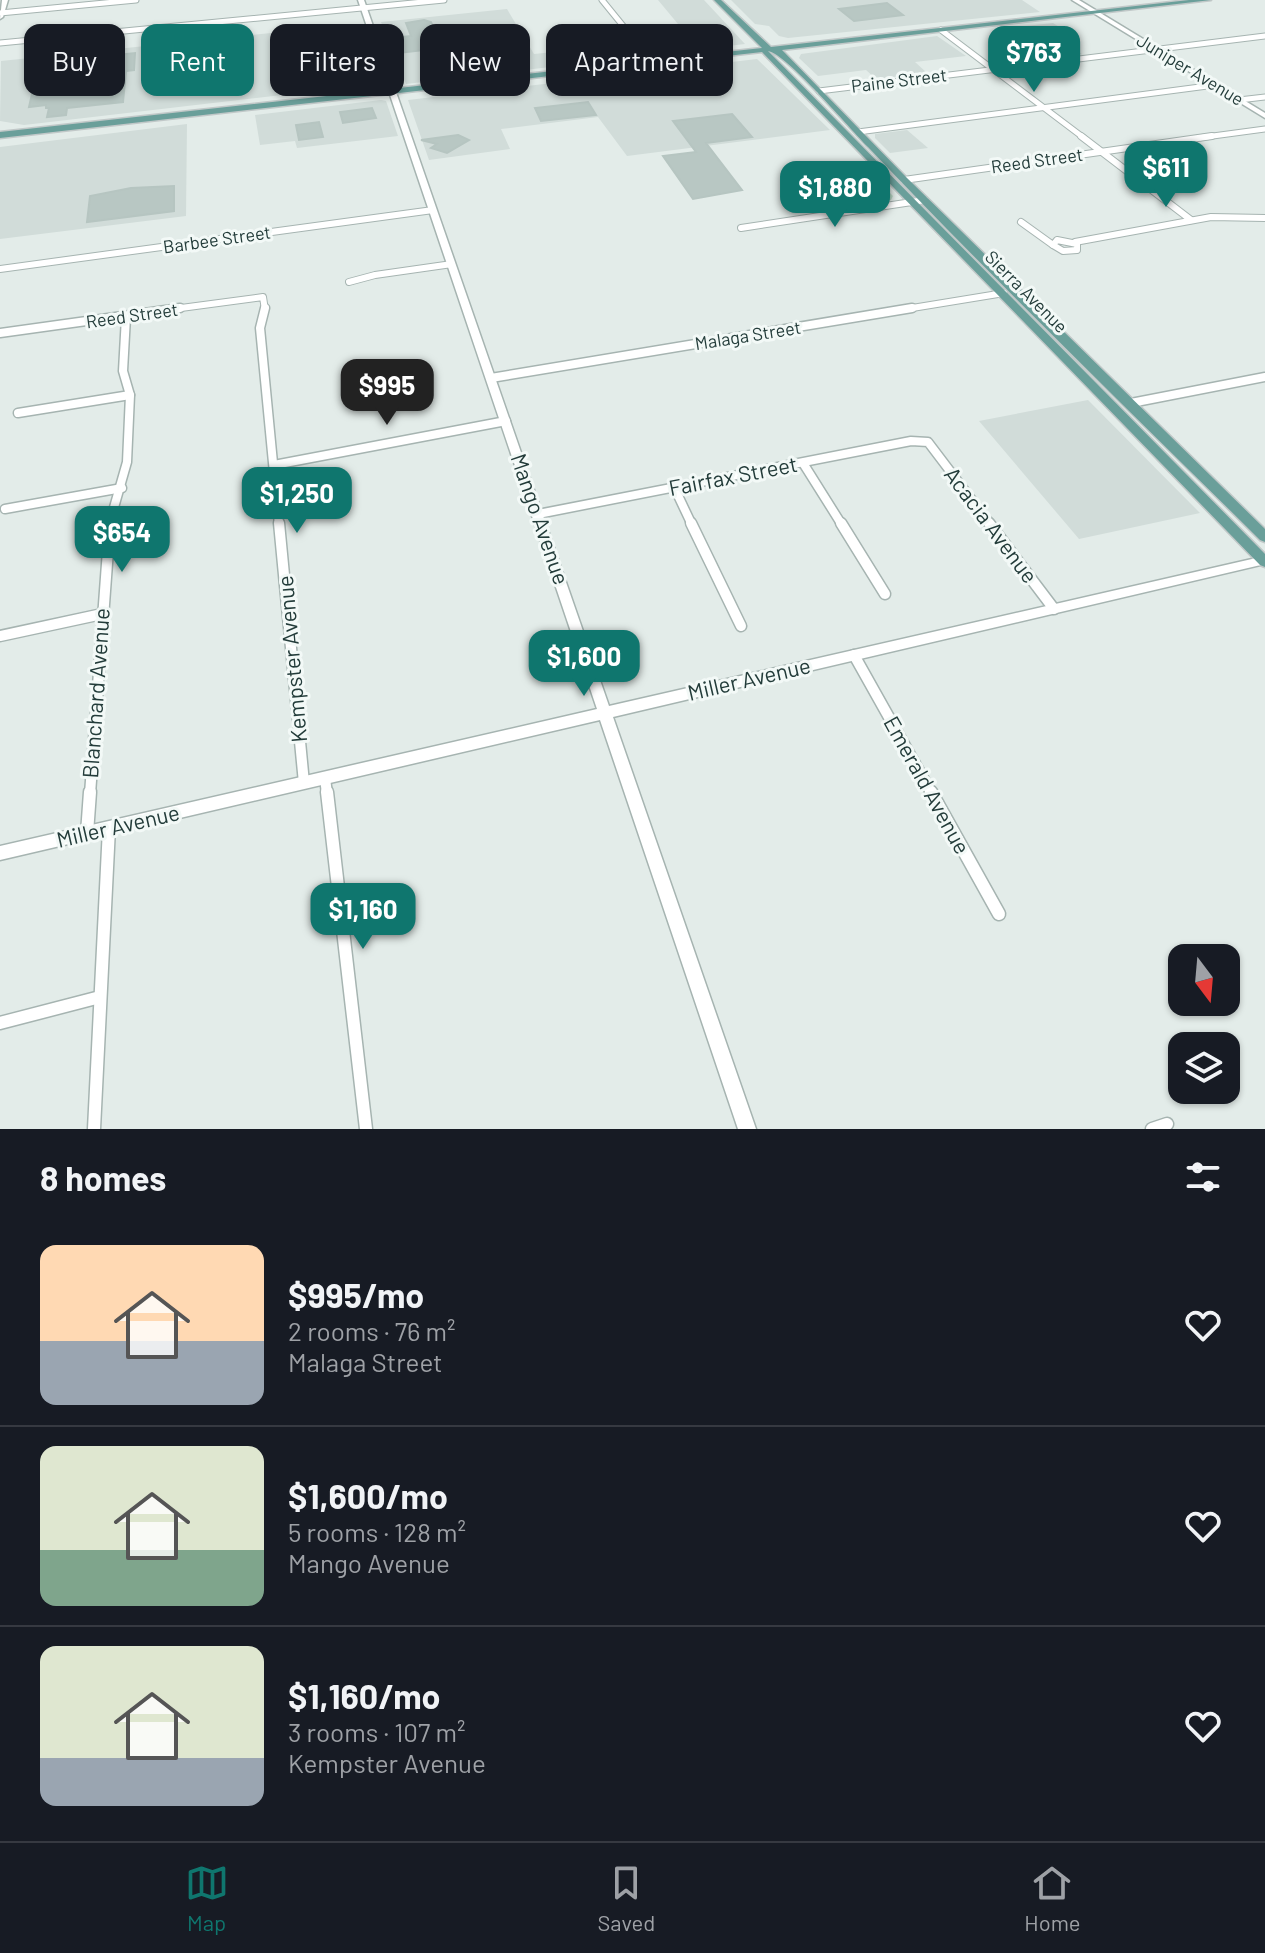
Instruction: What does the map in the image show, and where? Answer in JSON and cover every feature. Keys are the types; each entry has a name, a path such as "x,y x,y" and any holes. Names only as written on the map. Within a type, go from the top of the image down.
{"main road":[{"name":"Sierra Avenue","path":"717,0 1265,561"},
{"path":"766,50 779,51 1208,0"},
{"path":"404,92 894,36"},
{"name":"Sierra Avenue","path":"779,51 904,180 1265,537"},
{"path":"208,114 362,96"},
{"path":"0,137 367,96"}],"street":[{"path":"5,0 0,14 136,0"},
{"path":"0,43 363,4 444,0"},
{"path":"602,0 622,24"},
{"name":"Juniper Avenue","path":"1075,0 1265,116"},
{"name":"Mango Avenue","path":"363,4 370,24"},
{"path":"941,30 1191,220"},
{"name":"Paine Street","path":"819,91 1265,36"},
{"path":"858,132 1215,85"},
{"name":"Mango Avenue","path":"394,96 747,1129"},
{"path":"1239,100 1265,97"},
{"name":"Reed Street","path":"904,180 1265,129"},
{"path":"741,228 925,200"},
{"name":"Barbee Street","path":"0,269 433,210"},
{"path":"1021,222 1060,250 1071,252 1078,248 1075,242 1191,220 1228,216 1265,218"},
{"path":"349,282 375,275 452,264"},
{"name":"Malaga Street","path":"491,378 1004,293"},
{"name":"Reed Street","path":"0,333 263,297"},
{"name":"Kempster Avenue","path":"263,297 266,305 260,328 304,783"},
{"name":"Blanchard Avenue","path":"87,833 109,526 122,488 130,395 123,371 126,317"},
{"path":"1131,403 1265,377"},
{"path":"18,413 130,395"},
{"path":"274,465 506,421"},
{"name":"Fairfax Street","path":"538,514 911,441 928,442"},
{"name":"Acacia Avenue","path":"928,442 1054,609"},
{"path":"803,463 885,594"},
{"path":"674,487 741,626"},
{"path":"5,509 122,488"},
{"name":"Miller Avenue","path":"0,853 1265,561"},
{"path":"0,636 102,614"},
{"name":"Emerald Avenue","path":"854,655 999,914"},
{"path":"325,778 366,1129"},
{"path":"94,1129 109,828"},
{"path":"0,1023 100,997"},
{"path":"1152,1129 1167,1124"}],"shaded area":[{"path":"658,0 704,0 726,24 678,24"},
{"path":"731,0 1022,0 1040,12 788,38 779,36 769,26 755,24"},
{"path":"507,9 516,24 420,24 420,82 406,84 404,24 381,22"},
{"path":"1053,23 1074,36 1059,39 1082,54 1065,56 1042,41 1026,42 1006,28"},
{"path":"733,31 745,44 733,45"},
{"path":"270,33 270,96 274,96 24,125 0,121 1,61 24,59 24,96 125,96 125,48 141,46 141,96 254,96 254,35"},
{"path":"937,36 966,56 915,62 927,73 876,79 866,70 818,76 799,58 801,54"},
{"path":"530,47 534,54 546,53 546,67 530,69"},
{"path":"757,59 830,130 627,156 598,117 501,129 510,149 429,160 408,100 442,96 530,96 530,86 546,84 546,96 733,96 733,62"},
{"path":"386,101 398,136 297,148 295,141 260,145 255,115"},
{"path":"187,124 186,216 0,239 0,147"},
{"path":"907,130 928,148 890,153 875,138 875,134"},
{"path":"1088,400 1200,513 1079,539 979,421"}],"green space":[{"path":"876,179 893,196 891,200 863,204 844,183"}],"building":[{"path":"887,3 903,15 854,21 839,9"},
{"path":"431,22 420,24 420,51 404,52 404,37 411,36 406,23"},
{"path":"135,53 134,70 126,71 125,81 125,54"},
{"path":"32,96 124,96 123,102 67,108 66,115 47,117 49,108 46,105 29,107"},
{"path":"588,102 596,115 541,121 535,108"},
{"path":"372,108 376,118 343,123 340,112"},
{"path":"732,114 752,137 706,143 742,190 693,199 663,156 696,152 673,121"},
{"path":"319,122 323,137 299,140 296,125"},
{"path":"458,135 469,140 447,153 431,148 437,144 421,140"},
{"path":"174,186 174,211 87,222 90,196 131,188"}]}
